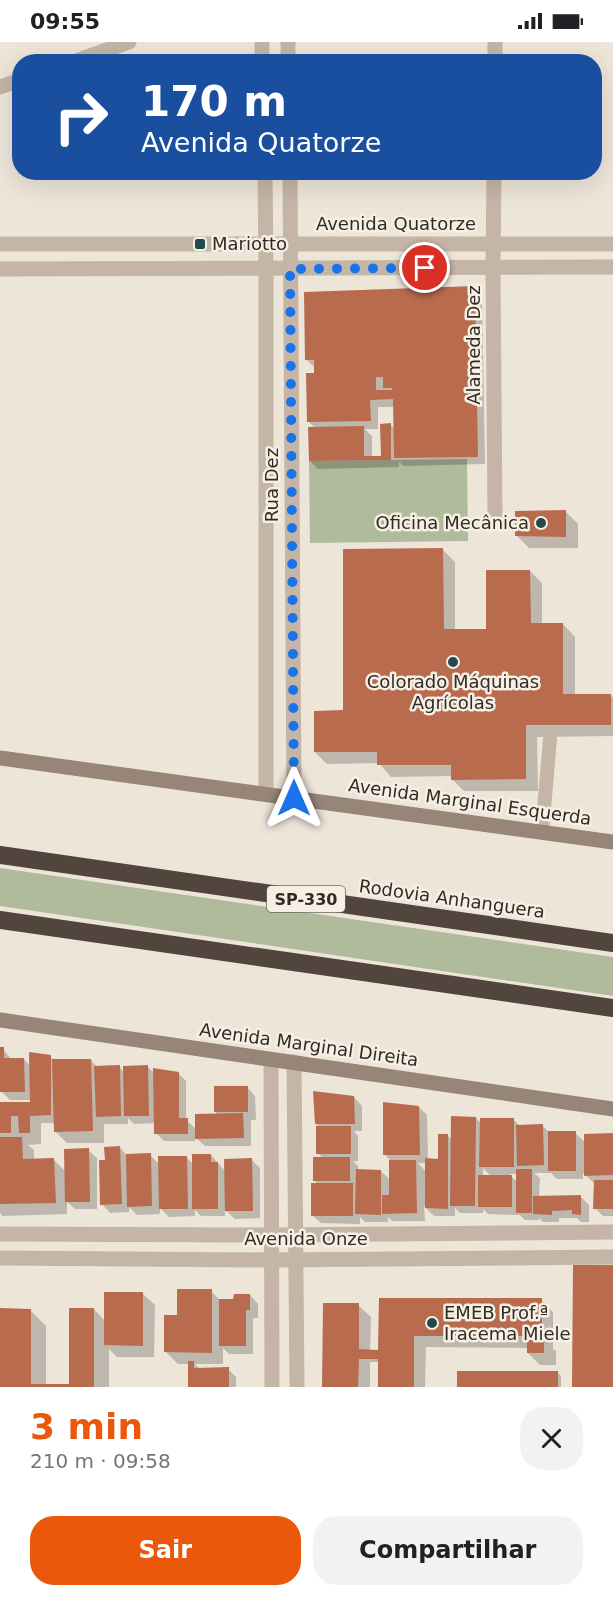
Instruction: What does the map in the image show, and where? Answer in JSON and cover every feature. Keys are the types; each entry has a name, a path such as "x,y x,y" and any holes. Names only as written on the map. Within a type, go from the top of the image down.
{"highway":[{"name":"Rodovia Anhanguera","path":"0,855 613,944"},
{"path":"0,920 613,1008"}],"main road":[{"name":"Avenida Marginal Esquerda","path":"0,758 613,842"},
{"name":"Avenida Marginal Direita","path":"0,1020 613,1109"}],"street":[{"path":"95,54 129,42"},
{"name":"Rua Dez","path":"264,180 266,794"},
{"name":"Rua Dez","path":"290,180 294,798"},
{"name":"Alameda Dez","path":"494,180 495,518"},
{"name":"Avenida Quatorze","path":"0,244 613,244"},
{"path":"0,269 613,267"},
{"path":"271,1059 272,1387"},
{"path":"294,1062 297,1387"},
{"name":"Avenida Onze","path":"0,1234 272,1235 613,1232"},
{"name":"Avenida Onze","path":"0,1258 272,1260 613,1257"}],"lane":[{"path":"542,832 550,739"}],"green space":[{"path":"467,459 468,541 310,543 309,461"},
{"path":"0,868 613,957 613,996 0,906"}],"building":[{"path":"475,286 478,457 394,458 393,399 370,400 371,421 307,422 306,373 314,373 314,360 305,360 304,292","holes":["376,377 383,377 383,388 392,388 392,390 376,390"]},
{"path":"391,423 391,460 309,461 308,427 364,426 364,456 381,456 380,424"},
{"name":"Oficina Mecânica","path":"566,510 566,537 515,536 515,511"},
{"name":"Colorado Máquinas Agrícolas","path":"443,548 444,629 486,629 486,570 530,570 531,623 563,623 563,694 611,694 611,725 526,725 526,779 451,780 451,765 377,765 377,752 314,752 314,711 343,710 343,549"},
{"path":"0,1047 4,1047 4,1058 24,1058 25,1092 0,1092"},
{"path":"29,1052 51,1055 51,1115 30,1116 30,1133 19,1133 18,1116 11,1116 11,1133 0,1133 0,1102 30,1102"},
{"path":"52,1059 91,1059 93,1131 54,1132"},
{"path":"120,1065 121,1116 96,1117 94,1066"},
{"path":"148,1065 149,1116 124,1116 123,1066"},
{"path":"153,1068 179,1072 179,1118 188,1118 188,1134 154,1134"},
{"path":"214,1086 248,1086 248,1112 214,1112"},
{"path":"313,1091 354,1096 355,1124 315,1124"},
{"path":"383,1102 419,1106 420,1155 383,1155"},
{"path":"243,1113 244,1138 195,1139 195,1114"},
{"path":"451,1116 476,1117 475,1206 450,1206"},
{"path":"480,1118 514,1118 514,1167 479,1167"},
{"path":"543,1124 544,1165 517,1166 516,1125"},
{"path":"316,1126 351,1126 351,1154 316,1154"},
{"path":"548,1131 576,1131 576,1171 548,1171"},
{"path":"613,1133 613,1175 584,1176 584,1134"},
{"path":"438,1134 448,1134 448,1209 425,1208 425,1158 438,1159"},
{"path":"0,1137 22,1137 23,1159 54,1158 56,1203 0,1204"},
{"path":"120,1146 122,1204 100,1205 99,1160 105,1160 104,1147"},
{"path":"89,1148 90,1202 65,1202 64,1149"},
{"path":"151,1153 152,1206 127,1207 126,1154"},
{"path":"192,1154 211,1154 211,1162 218,1162 218,1209 192,1209"},
{"path":"158,1156 187,1156 188,1209 159,1209"},
{"path":"313,1157 350,1157 350,1181 313,1181"},
{"path":"252,1158 253,1211 225,1211 224,1159"},
{"path":"389,1160 416,1160 417,1213 382,1214 382,1195 389,1195"},
{"path":"356,1169 381,1170 381,1215 355,1214"},
{"path":"516,1169 532,1169 532,1213 516,1213"},
{"path":"478,1175 512,1175 512,1207 478,1207"},
{"path":"594,1180 613,1180 613,1209 593,1209"},
{"path":"311,1183 353,1183 353,1216 311,1216"},
{"path":"581,1195 581,1215 572,1214 572,1210 552,1211 552,1215 533,1214 533,1196"},
{"path":"573,1265 613,1265 613,1387 572,1387"},
{"path":"177,1289 212,1289 212,1353 164,1352 164,1315 177,1315"},
{"path":"104,1292 143,1292 143,1346 104,1345"},
{"path":"234,1294 250,1294 250,1310 246,1310 246,1346 219,1346 219,1299 233,1299"},
{"path":"379,1298 542,1298 542,1336 414,1336 414,1387 378,1387 378,1359 359,1359 358,1387 322,1387 323,1303 359,1303 359,1349 378,1350"},
{"path":"0,1308 31,1309 31,1384 69,1384 69,1308 94,1308 94,1387 0,1387"},
{"path":"527,1338 544,1338 544,1353 527,1353"},
{"path":"188,1361 194,1361 194,1368 229,1367 229,1387 188,1387"},
{"path":"457,1371 558,1371 558,1387 457,1387"}],"place":[{"name":"Mariotto","path":"200,244"},
{"name":"Oficina Mecânica","path":"541,523"},
{"name":"Colorado Máquinas Agrícolas","path":"453,662"},
{"name":"EMEB Prof.ª Iracema Miele","path":"432,1323"}],"route":[{"path":"294,798 290,269 425,268"}]}
